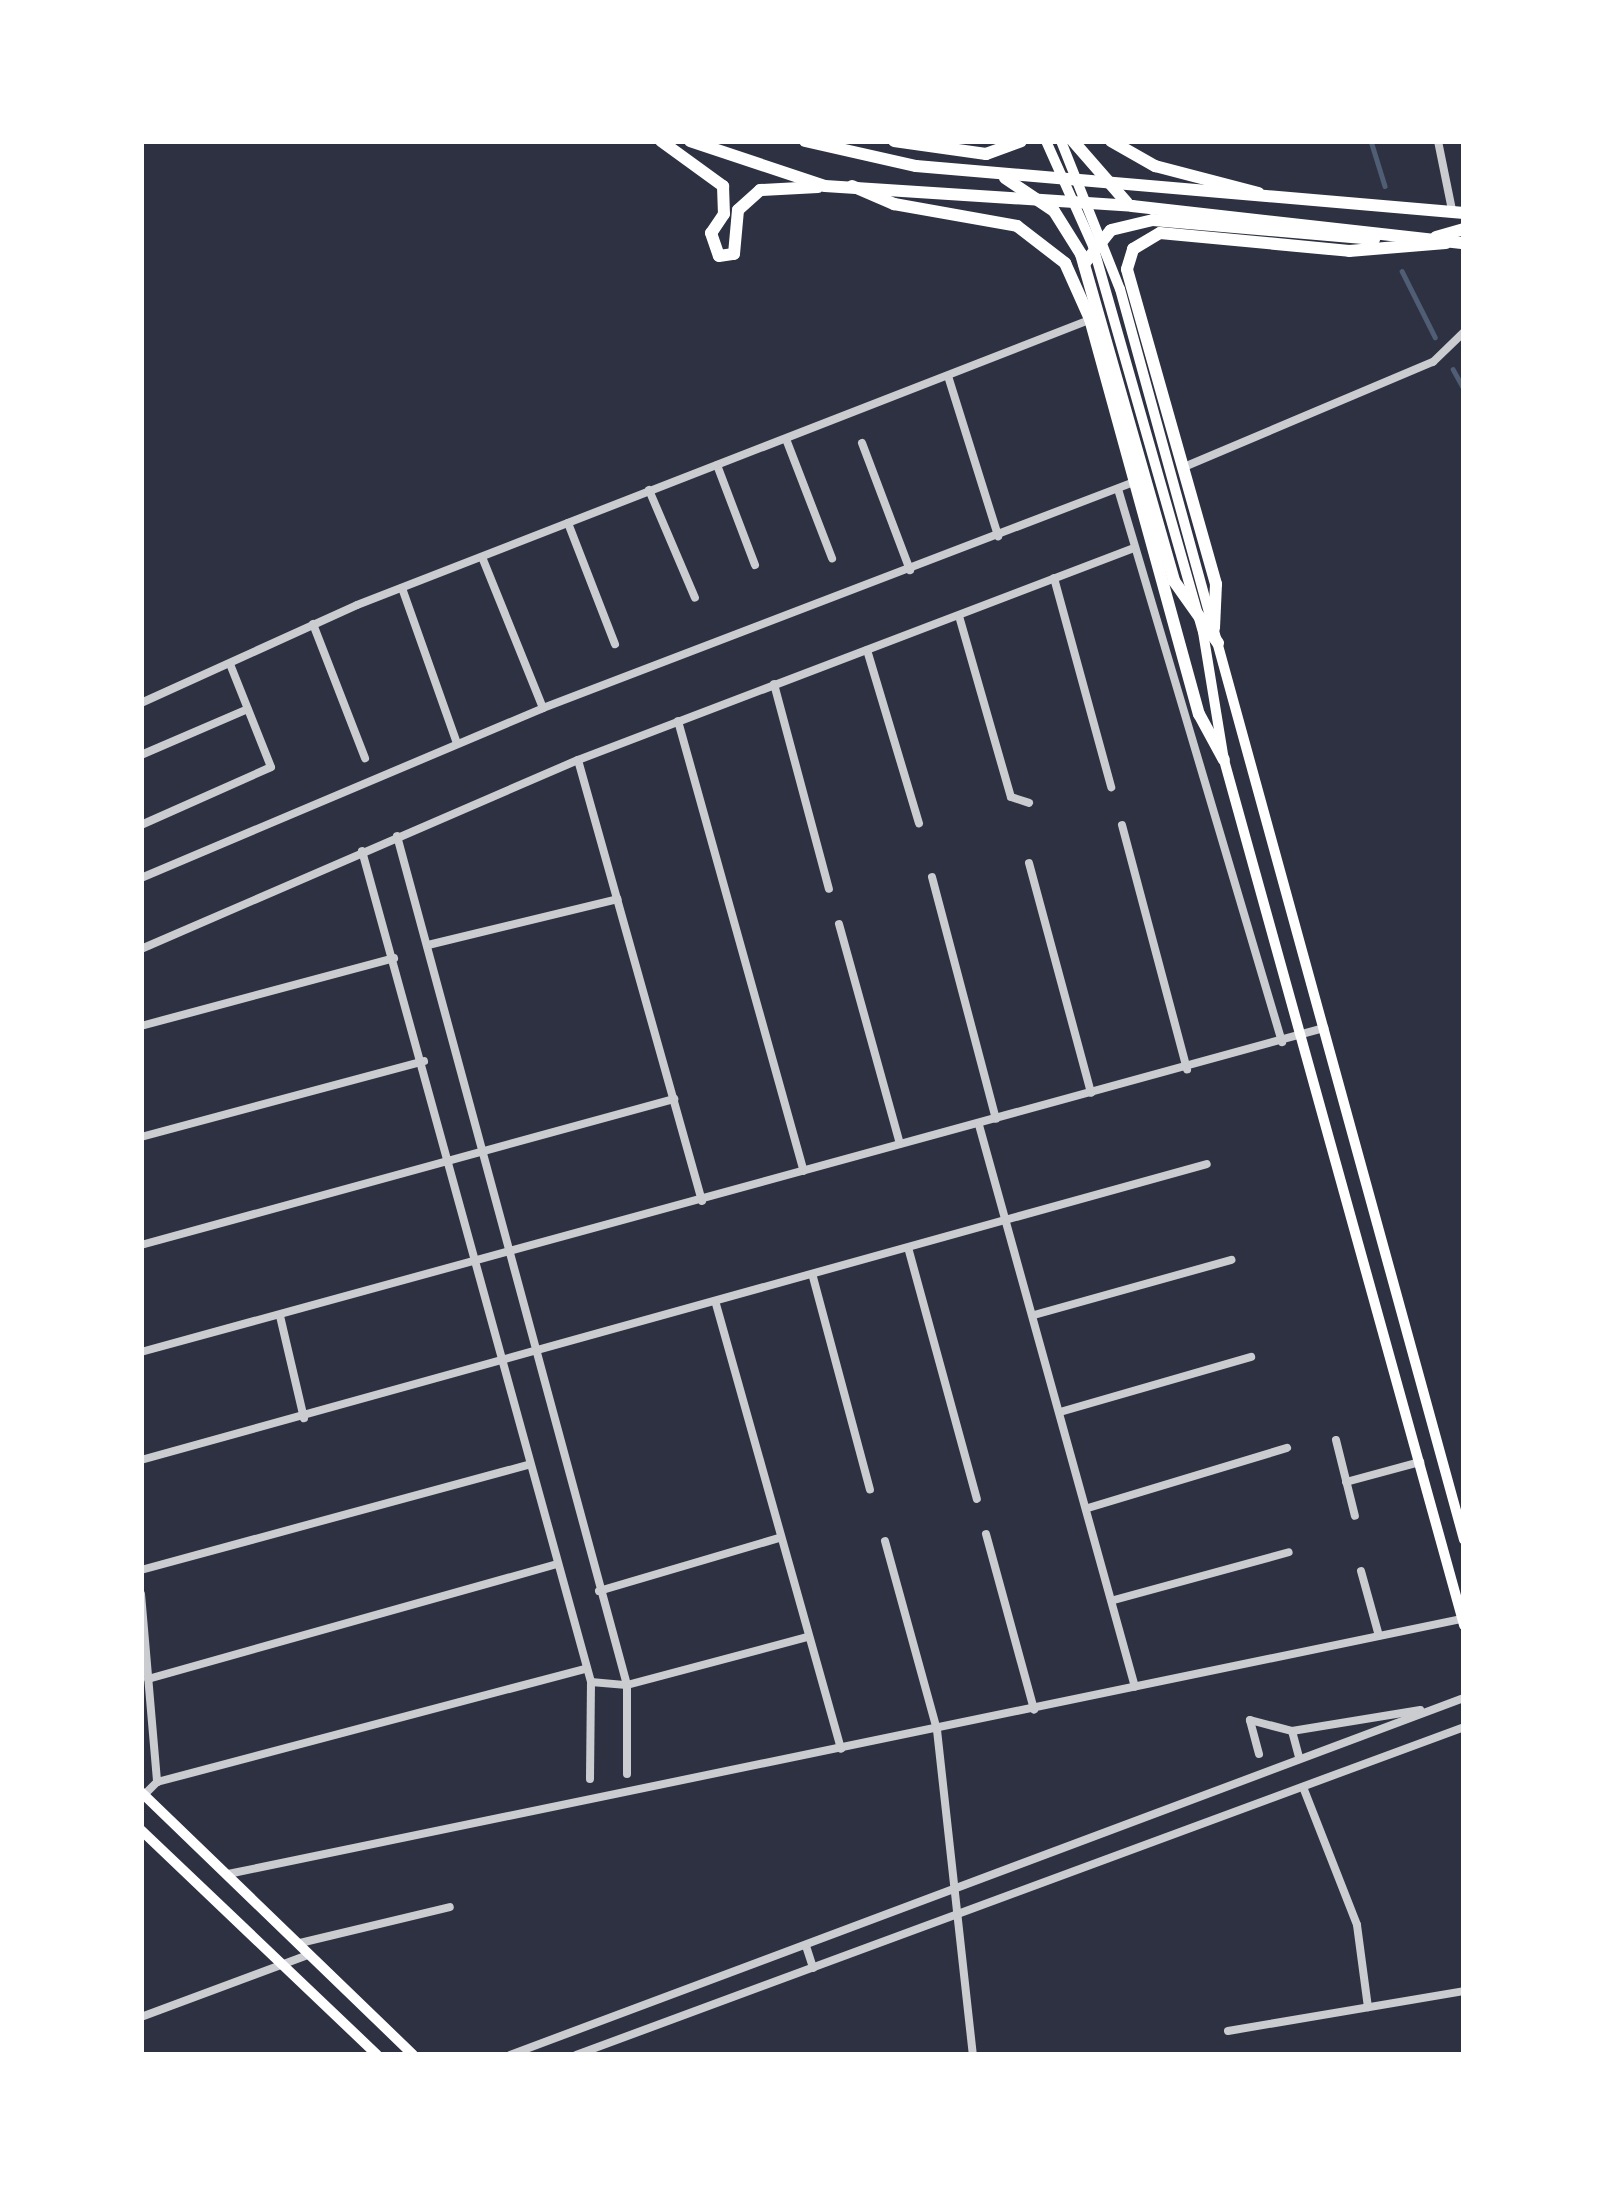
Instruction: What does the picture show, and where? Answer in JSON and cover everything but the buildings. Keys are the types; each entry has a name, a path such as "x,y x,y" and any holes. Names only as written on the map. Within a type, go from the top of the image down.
{"main road":[{"path":"662,141 723,186 724,214 711,233 719,256 734,254 738,209 760,190 851,185 1132,206 1458,242"},
{"path":"690,141 825,186"},
{"path":"805,141 880,162 1458,212"},
{"path":"894,141 976,154 1021,141"},
{"path":"1046,141 1072,202 1098,241 1132,430 1134,482 1199,714 1223,760"},
{"path":"1061,141 1088,204 1214,628 1464,1540"},
{"path":"1073,141 1104,183 1132,206"},
{"path":"1111,141 1145,163 1265,196"},
{"path":"996,173 1041,199 1084,262 1174,581 1218,643"},
{"path":"851,185 894,204 1028,231 1065,262 1132,430"},
{"path":"1083,299 1084,262 1098,241 1165,220 1436,238 1464,229"},
{"path":"1214,628 1216,584 1127,268 1138,242 1160,233 1370,251 1458,242"},
{"path":"1199,619 1223,760 1304,1035 1463,1622"},
{"path":"142,1795 413,2055"},
{"path":"141,1829 377,2055"}],"street":[{"path":"1438,141 1458,212"},
{"path":"141,704 402,588 1090,319"},
{"path":"1184,466 1433,362 1464,332"},
{"path":"948,376 998,536"},
{"path":"786,439 832,558"},
{"path":"862,443 910,570"},
{"path":"717,465 755,565"},
{"path":"141,878 457,742 1134,482"},
{"path":"1118,489 1282,1042"},
{"path":"650,490 694,598"},
{"path":"568,523 615,644"},
{"path":"141,949 578,760 1134,548"},
{"path":"482,557 543,708"},
{"path":"1054,578 1111,788"},
{"path":"402,588 457,742"},
{"path":"959,616 1011,796 1029,803"},
{"path":"314,624 365,758"},
{"path":"867,650 919,823"},
{"path":"141,825 271,767 230,664"},
{"path":"773,684 829,889"},
{"path":"141,754 248,709"},
{"path":"678,721 804,1171"},
{"path":"578,760 702,1201"},
{"path":"1122,825 1187,1069"},
{"path":"397,836 627,1685 627,1774"},
{"path":"362,851 424,1061 591,1682 590,1779"},
{"path":"1029,863 1091,1093"},
{"path":"932,877 996,1120"},
{"path":"428,945 618,899"},
{"path":"839,924 900,1144"},
{"path":"141,1026 394,958"},
{"path":"141,1352 513,1254 1325,1028"},
{"path":"141,1137 424,1061"},
{"path":"141,1245 674,1099"},
{"path":"979,1125 1135,1687"},
{"path":"141,1460 541,1355 1208,1165"},
{"path":"909,1251 977,1499"},
{"path":"1034,1316 1231,1260"},
{"path":"813,1277 870,1490"},
{"path":"716,1304 842,1749"},
{"path":"280,1316 304,1418"},
{"path":"1060,1412 1251,1357"},
{"path":"1336,1440 1355,1516"},
{"path":"1088,1508 1287,1448"},
{"path":"1346,1482 1420,1462"},
{"path":"141,1570 530,1464"},
{"path":"986,1534 1034,1710"},
{"path":"599,1591 779,1538"},
{"path":"885,1541 937,1730 973,2055"},
{"path":"1114,1600 1289,1552"},
{"path":"148,1679 556,1564"},
{"path":"1361,1570 1379,1636"},
{"path":"141,1594 157,1782"},
{"path":"228,1874 1463,1622"},
{"path":"591,1682 627,1685 808,1636"},
{"path":"142,1795 157,1782 585,1669"},
{"path":"510,2055 1464,1698"},
{"path":"1259,1754 1250,1720 1292,1731 1426,1710"},
{"path":"576,2055 1464,1727"},
{"path":"1292,1731 1299,1757"},
{"path":"1303,1787 1357,1925 1368,2007"},
{"path":"300,1942 450,1906"},
{"path":"806,1946 812,1968"},
{"path":"141,2017 312,1954"},
{"path":"1228,2031 1464,1991"},
{"path":"619,2014 626,2036"}],"waterway":[{"path":"1371,141 1385,186"},
{"path":"1402,271 1435,337"},
{"path":"1453,369 1464,389"}]}
